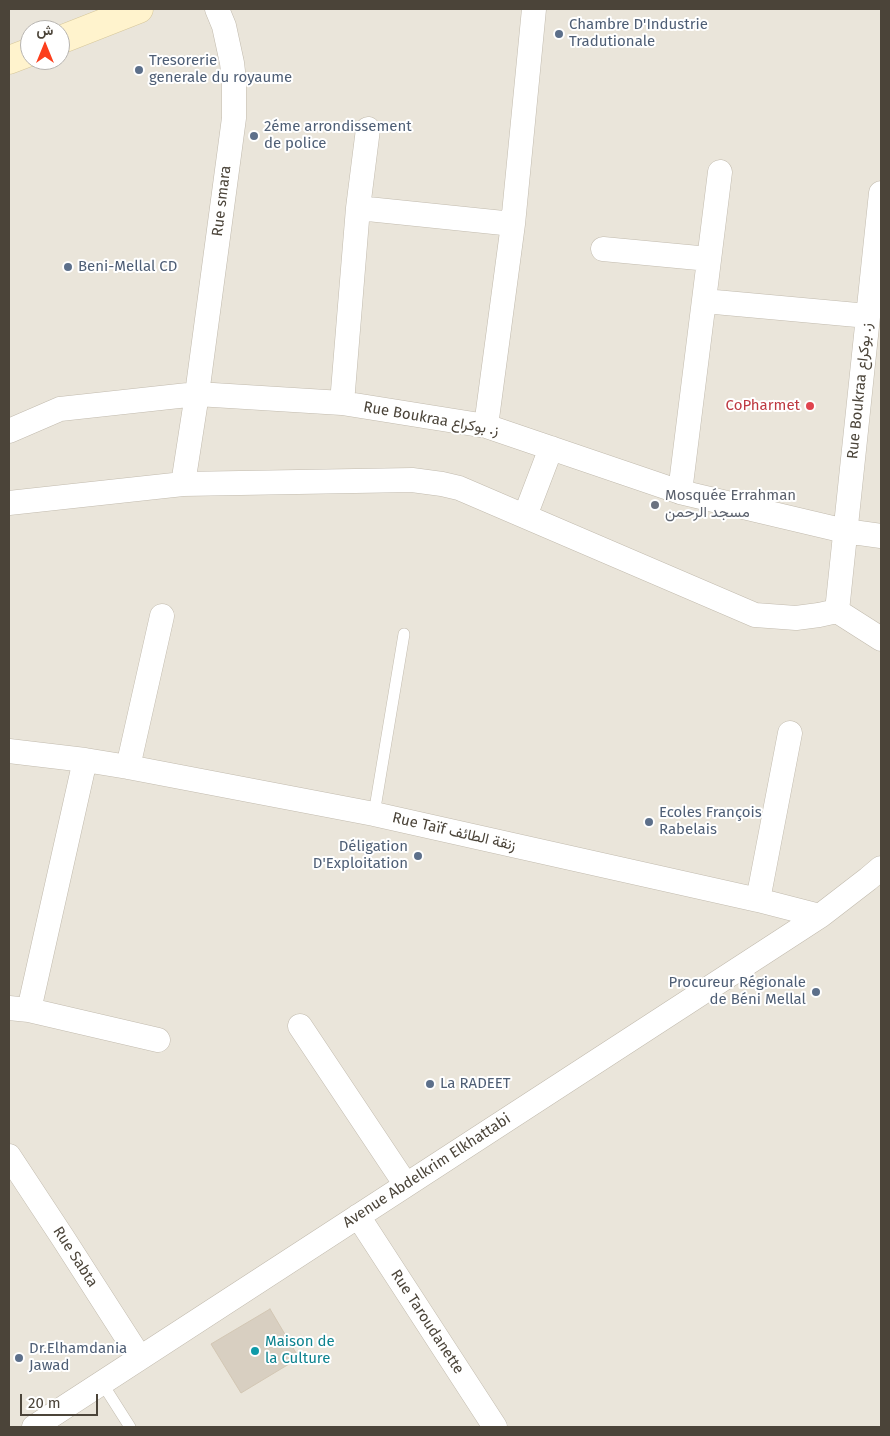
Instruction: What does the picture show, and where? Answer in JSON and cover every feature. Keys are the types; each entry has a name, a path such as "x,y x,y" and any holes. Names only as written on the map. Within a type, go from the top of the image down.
{"main road":[{"path":"70,36 138,9"}],"street":[{"name":"Rue smara","path":"183,484 234,118 232,63 224,26 217,9"},
{"path":"486,426 513,224 534,9"},
{"path":"342,403 358,208 368,129"},
{"path":"680,492 720,172"},
{"name":"Rue Boukraa ز. بوكراع","path":"837,610 868,316 879,239 881,193"},
{"path":"358,208 513,224"},
{"path":"603,249 709,259"},
{"path":"704,301 868,316"},
{"name":"Rue Boukraa ز. بوكراع","path":"9,431 60,409 197,394 342,403 486,426 680,492 845,530"},
{"path":"525,516 551,448"},
{"path":"9,503 183,484 412,480 442,484 459,488 755,615 796,618 837,610 881,639"},
{"path":"845,530 881,536"},
{"path":"128,767 162,616"},
{"path":"758,900 790,733"},
{"name":"Rue Taïf زنقة الطائف","path":"9,751 128,767 374,814 758,900 820,916"},
{"path":"85,760 19,1009 158,1040"},
{"path":"820,916 881,868"},
{"name":"Avenue Abdelkrim Elkhattabi","path":"34,1427 820,916"},
{"path":"300,1026 406,1185"},
{"name":"Rue Sabta","path":"9,1156 140,1358"},
{"name":"Rue Taroudanette","path":"358,1216 495,1427"}],"lane":[{"path":"374,814 404,634"},
{"path":"102,1383 130,1427"}],"shaded area":[{"path":"9,9 881,9 881,1427 9,1427"}],"building":[{"name":"Maison de la Culture","path":"270,1309 299,1358 241,1393 211,1344"}],"place":[{"name":"Chambre D'Industrie Tradutionale","path":"559,34"},
{"name":"Tresorerie generale du royaume","path":"139,70"},
{"name":"2éme arrondissement de police","path":"254,136"},
{"name":"Beni-Mellal CD","path":"68,267"},
{"name":"CoPharmet","path":"810,406"},
{"name":"Mosquée Errahman مسجد الرحمن","path":"655,505"},
{"name":"Ecoles François Rabelais","path":"649,822"},
{"name":"Déligation D'Exploitation","path":"418,856"},
{"name":"Procureur Régionale de Béni Mellal","path":"816,992"},
{"name":"La RADEET","path":"430,1084"},
{"name":"Maison de la Culture","path":"255,1351"},
{"name":"Dr.Elhamdania Jawad","path":"19,1358"}]}
